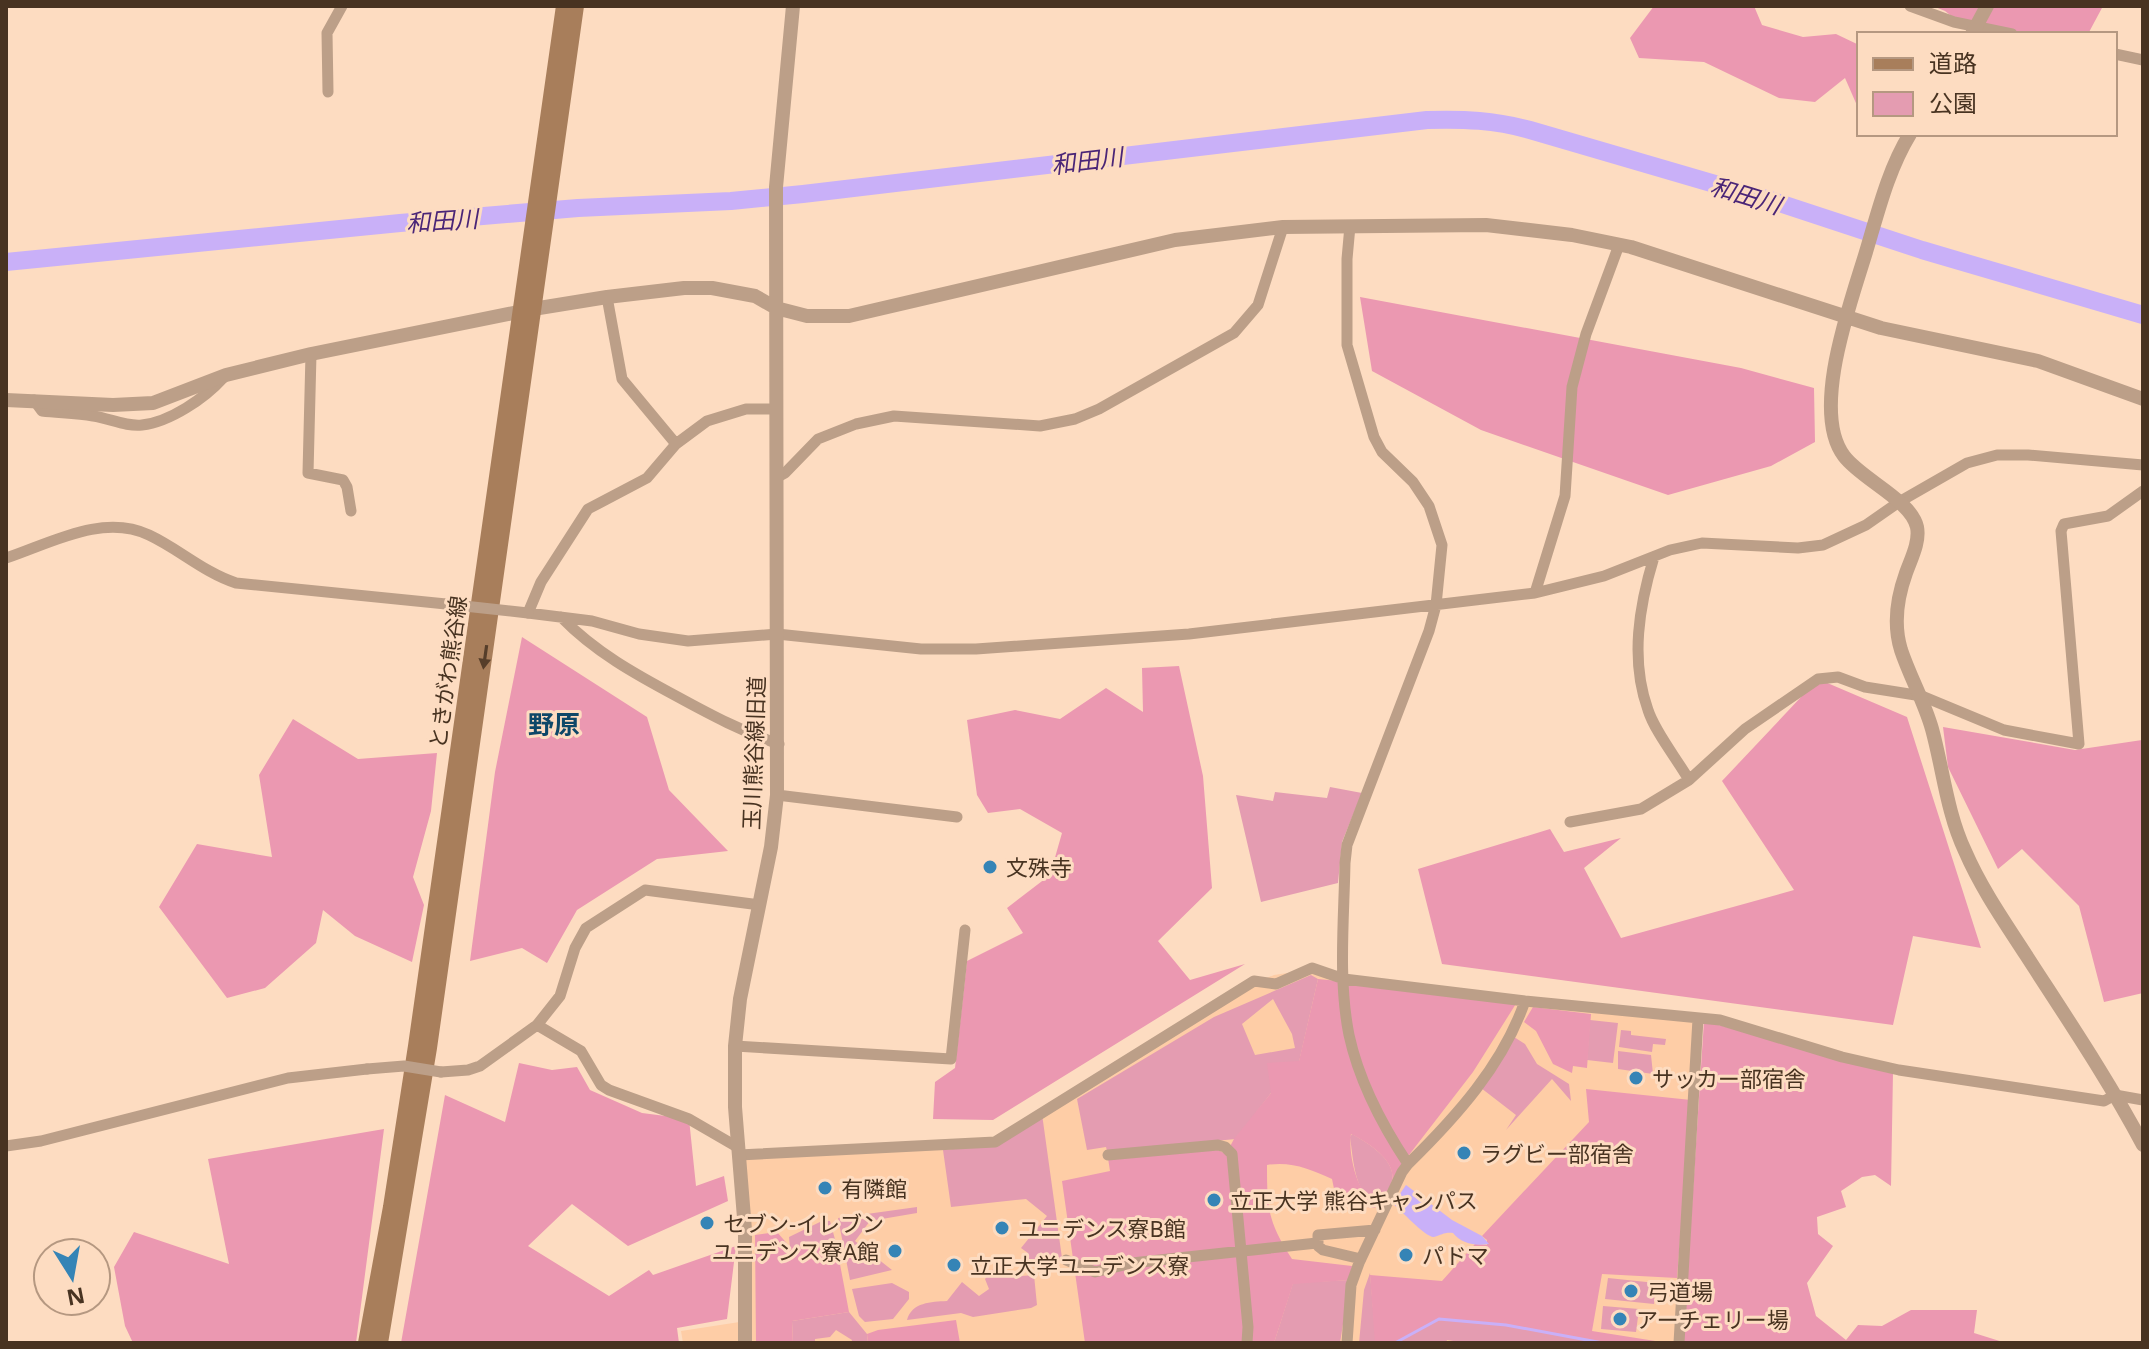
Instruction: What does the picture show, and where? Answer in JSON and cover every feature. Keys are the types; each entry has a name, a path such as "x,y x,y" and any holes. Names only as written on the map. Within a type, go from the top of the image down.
{"main road":[{"name":"ときがわ熊谷線","path":"366,1343 391,1207 527,311 546,176 564,6"},
{"name":"ときがわ熊谷線","path":"546,176 576,6"},
{"name":"ときがわ熊谷線","path":"380,1343 429,1048 527,311"}],"street":[{"path":"328,92 327,33 342,6"},
{"name":"玉川熊谷線旧道","path":"745,1343 745,1230 734,1077 735,1046 740,999 771,847 777,795 775,209 793,6"},
{"path":"1910,6 1974,30 1987,6"},
{"path":"2117,54 2143,60"},
{"path":"1909,136 1890,173 1836,360 1832,389 1835,438 1844,456 1899,502 1915,521 1918,539 1899,598 1897,630 1901,651 1922,696 1964,850 1998,913 2115,1095 2143,1145"},
{"path":"6,400 113,405 153,403 226,375 311,354 607,297 712,288 755,296 776,308 807,316 849,316 1175,240 1283,227 1486,225 1572,235 1619,245 1926,339 2038,361 2143,399"},
{"path":"1350,226 1347,345 1374,437 1382,452 1413,482 1429,506 1442,545 1436,605 1429,631 1347,845 1344,979 1349,1035 1359,1069 1387,1133 1408,1164"},
{"path":"776,478 785,473 818,439 881,418 894,416 1040,426 1075,419 1099,409 1234,333 1258,305 1283,227"},
{"path":"1535,593 1565,496 1572,387 1586,334 1619,245"},
{"path":"607,297 622,379 676,444"},
{"path":"311,354 308,473 343,480 351,511"},
{"path":"34,400 42,411 94,416 140,426 175,413 212,390 226,375"},
{"path":"528,613 541,582 588,509 647,478 676,444 707,421 746,409 776,409"},
{"path":"6,558 85,531 115,525 150,535 214,576 236,583 592,621 639,634 688,641 777,634 921,649 976,649 1189,634 1535,593 1604,576 1670,550 1702,543 1798,548 1823,545 1866,525 1967,463 1997,455 2143,465"},
{"path":"1570,822 1641,809 1689,780 1745,729 1818,679 1838,677 1865,687 1922,696 2004,730 2079,744 2061,531 2064,524 2108,516 2143,491"},
{"path":"1654,557 1639,621 1639,668 1648,712 1689,780"},
{"path":"560,617 581,638 624,668 722,721 779,744"},
{"path":"777,795 957,817"},
{"path":"6,1146 41,1141 288,1078 404,1066 441,1072 468,1070 480,1066 537,1025 560,996 575,948 586,928 645,890 760,905"},
{"path":"735,1046 951,1059 965,930"},
{"path":"537,1025 581,1051 601,1085 689,1119 739,1152 995,1142 1254,981 1276,984 1312,968 1344,979 1720,1020 1842,1057 1899,1070 2104,1101 2115,1095 2143,1100"},
{"path":"1347,1343 1351,1285 1408,1164 1462,1108 1516,1029 1525,1001"},
{"path":"1679,1343 1698,1019"},
{"path":"1108,1155 1225,1147 1232,1154 1247,1343"},
{"path":"1361,1259 1323,1250 1317,1243 1318,1235 1375,1230"},
{"path":"1066,1260 1095,1272 1132,1263 1317,1243"}],"shaded area":[{"path":"1654,6 1754,6 1762,25 1803,37 1836,34 1857,44 1857,105 1845,78 1815,102 1779,98 1704,62 1639,58 1630,38"},
{"path":"1933,6 2103,6 2089,32 1971,32 1945,11"},
{"path":"1360,297 1741,368 1814,388 1815,442 1771,466 1668,495 1481,430 1372,371"},
{"path":"522,637 647,717 669,790 728,851 657,859 577,910 547,963 522,948 470,961 495,772"},
{"path":"1179,666 1203,776 1212,888 1158,941 1190,980 1245,964 993,1120 933,1119 935,1082 955,1068 967,961 1023,933 1007,908 1050,875 1062,833 1020,809 988,813 977,795 967,720 1015,710 1060,719 1106,688 1143,712 1142,668"},
{"path":"1818,679 1907,717 1981,948 1913,936 1893,1025 1442,964 1418,869 1550,829 1564,852 1621,838 1584,868 1621,938 1794,890 1722,781"},
{"path":"293,719 358,759 437,753 431,811 413,877 424,905 412,962 355,936 323,910 316,943 265,988 227,998 159,907 197,844 272,857 259,775"},
{"path":"1943,727 2075,750 2142,740 2143,729 2143,993 2104,1002 2079,906 2022,849 1998,869 1948,767"},
{"name":"立正大学 熊谷キャンパス","path":"1301,971 1701,1021 1678,1343 683,1343 681,1331 746,1321 736,1151 996,1139 1255,983 1274,975"},
{"path":"1318,979 1519,999 1473,1072 1402,1164 1381,1204 1374,1208 1337,1203 1332,1179 1292,1165 1267,1165 1270,1215 1292,1259 1352,1266 1350,1280 1293,1284 1274,1343 1085,1343 1062,1181 1110,1171 1108,1158 1218,1150 1226,1154 1234,1139 1271,1093 1267,1063 1299,1061","holes":["1351,1134 1381,1155 1392,1173 1392,1182 1386,1192 1374,1202 1358,1181 1352,1161"]},
{"path":"1533,1007 1591,1014 1587,1068 1573,1066 1572,1073 1553,1064 1536,1031 1524,1022"},
{"path":"1704,1021 1893,1072 1891,1186 1875,1175 1862,1177 1841,1191 1846,1207 1817,1217 1818,1234 1833,1246 1807,1283 1816,1316 1846,1340 1858,1325 1882,1326 1911,1310 1977,1310 1974,1333 2006,1343 1683,1343"},
{"path":"519,1063 552,1070 577,1067 590,1090 642,1113 689,1119 696,1186 724,1176 728,1201 628,1246 572,1204 528,1246 609,1296 649,1270 653,1275 736,1246 727,1319 677,1328 679,1343 401,1343 445,1095 505,1122"},
{"path":"1586,1089 1691,1100 1677,1278 1602,1274 1592,1331 1668,1343 1603,1343 1506,1325 1439,1319 1395,1343 1375,1343 1370,1275 1442,1281 1475,1244 1487,1245 1487,1240 1482,1236 1589,1122"},
{"path":"384,1129 356,1343 133,1343 125,1326 114,1267 134,1232 229,1264 208,1159"},
{"path":"1406,1185 1452,1220 1482,1236 1489,1244 1469,1243 1453,1233 1434,1237 1425,1233 1393,1204"},
{"path":"777,1232 790,1247 836,1243 849,1312 792,1321 793,1343 756,1343 755,1235"},
{"path":"956,1320 960,1343 868,1343 867,1334 878,1330"}],"green space":[{"path":"1330,787 1362,793 1342,842 1338,883 1261,902 1236,795 1273,801 1275,792 1327,798"},
{"path":"1311,975 1318,979 1299,1062 1236,1139 1107,1151 1106,1147 1087,1150 1077,1099 1214,1017","holes":["1273,999 1292,1034 1295,1048 1255,1055 1242,1024"]},
{"path":"1590,1020 1618,1023 1613,1063 1587,1060"},
{"path":"1621,1030 1631,1031 1631,1035 1666,1039 1665,1045 1653,1044 1652,1052 1619,1047"},
{"path":"1514,1037 1525,1044 1537,1064 1569,1084 1571,1101 1552,1079 1506,1130 1516,1115 1481,1088"},
{"path":"1618,1051 1651,1055 1653,1074 1618,1069"},
{"path":"1042,1114 1062,1258 1059,1262 1030,1266 1028,1253 1021,1248 1047,1216 1026,1199 951,1207 943,1150 991,1145"},
{"path":"1352,1134 1382,1155 1392,1173 1392,1182 1386,1192 1374,1202 1358,1182 1352,1154"},
{"path":"917,1207 917,1213 870,1221 855,1241 892,1270 850,1280 838,1218"},
{"path":"822,1221 830,1221 836,1243 790,1248 789,1237"},
{"path":"995,1267 1009,1277 1034,1275 1037,1305 973,1317 961,1313 907,1320 918,1306 947,1301 962,1282 979,1296 989,1289 985,1279"},
{"path":"1370,1273 1376,1343 1359,1343 1364,1290"},
{"name":"弓道場","path":"1608,1278 1656,1283 1654,1304 1605,1299"},
{"path":"1350,1280 1340,1343 1274,1343 1293,1283"},
{"path":"892,1283 909,1292 909,1299 893,1319 865,1322 859,1316 852,1289"},
{"name":"アーチェリー場","path":"1603,1306 1639,1309 1636,1332 1601,1329"},
{"path":"849,1312 867,1334 868,1343 851,1343 852,1340 836,1330 830,1337 815,1339 815,1343 793,1343 792,1321"},
{"path":"1439,1319 1506,1325 1603,1343 1466,1343 1447,1340 1446,1343 1395,1343"}],"waterway":[{"name":"和田川","path":"6,262 400,223 803,194 1427,120 1454,120 1492,122 1530,130 2143,315"},
{"path":"1395,1343 1439,1319 1506,1325 1603,1343"}],"place":[{"name":"文殊寺","path":"990,867"},
{"name":"サッカー部宿舎","path":"1636,1078"},
{"name":"ラグビー部宿舎","path":"1464,1153"},
{"name":"有隣館","path":"825,1188"},
{"name":"立正大学 熊谷キャンパス","path":"1214,1200"},
{"name":"セブン-イレブン","path":"707,1223"},
{"name":"ユニデンス寮B館","path":"1002,1228"},
{"name":"ユニデンス寮A館","path":"895,1251"},
{"name":"パドマ","path":"1406,1255"},
{"name":"立正大学ユニデンス寮","path":"954,1265"},
{"name":"弓道場","path":"1631,1291"},
{"name":"アーチェリー場","path":"1620,1319"}],"district":[{"name":"野原","path":"554,724"}]}
